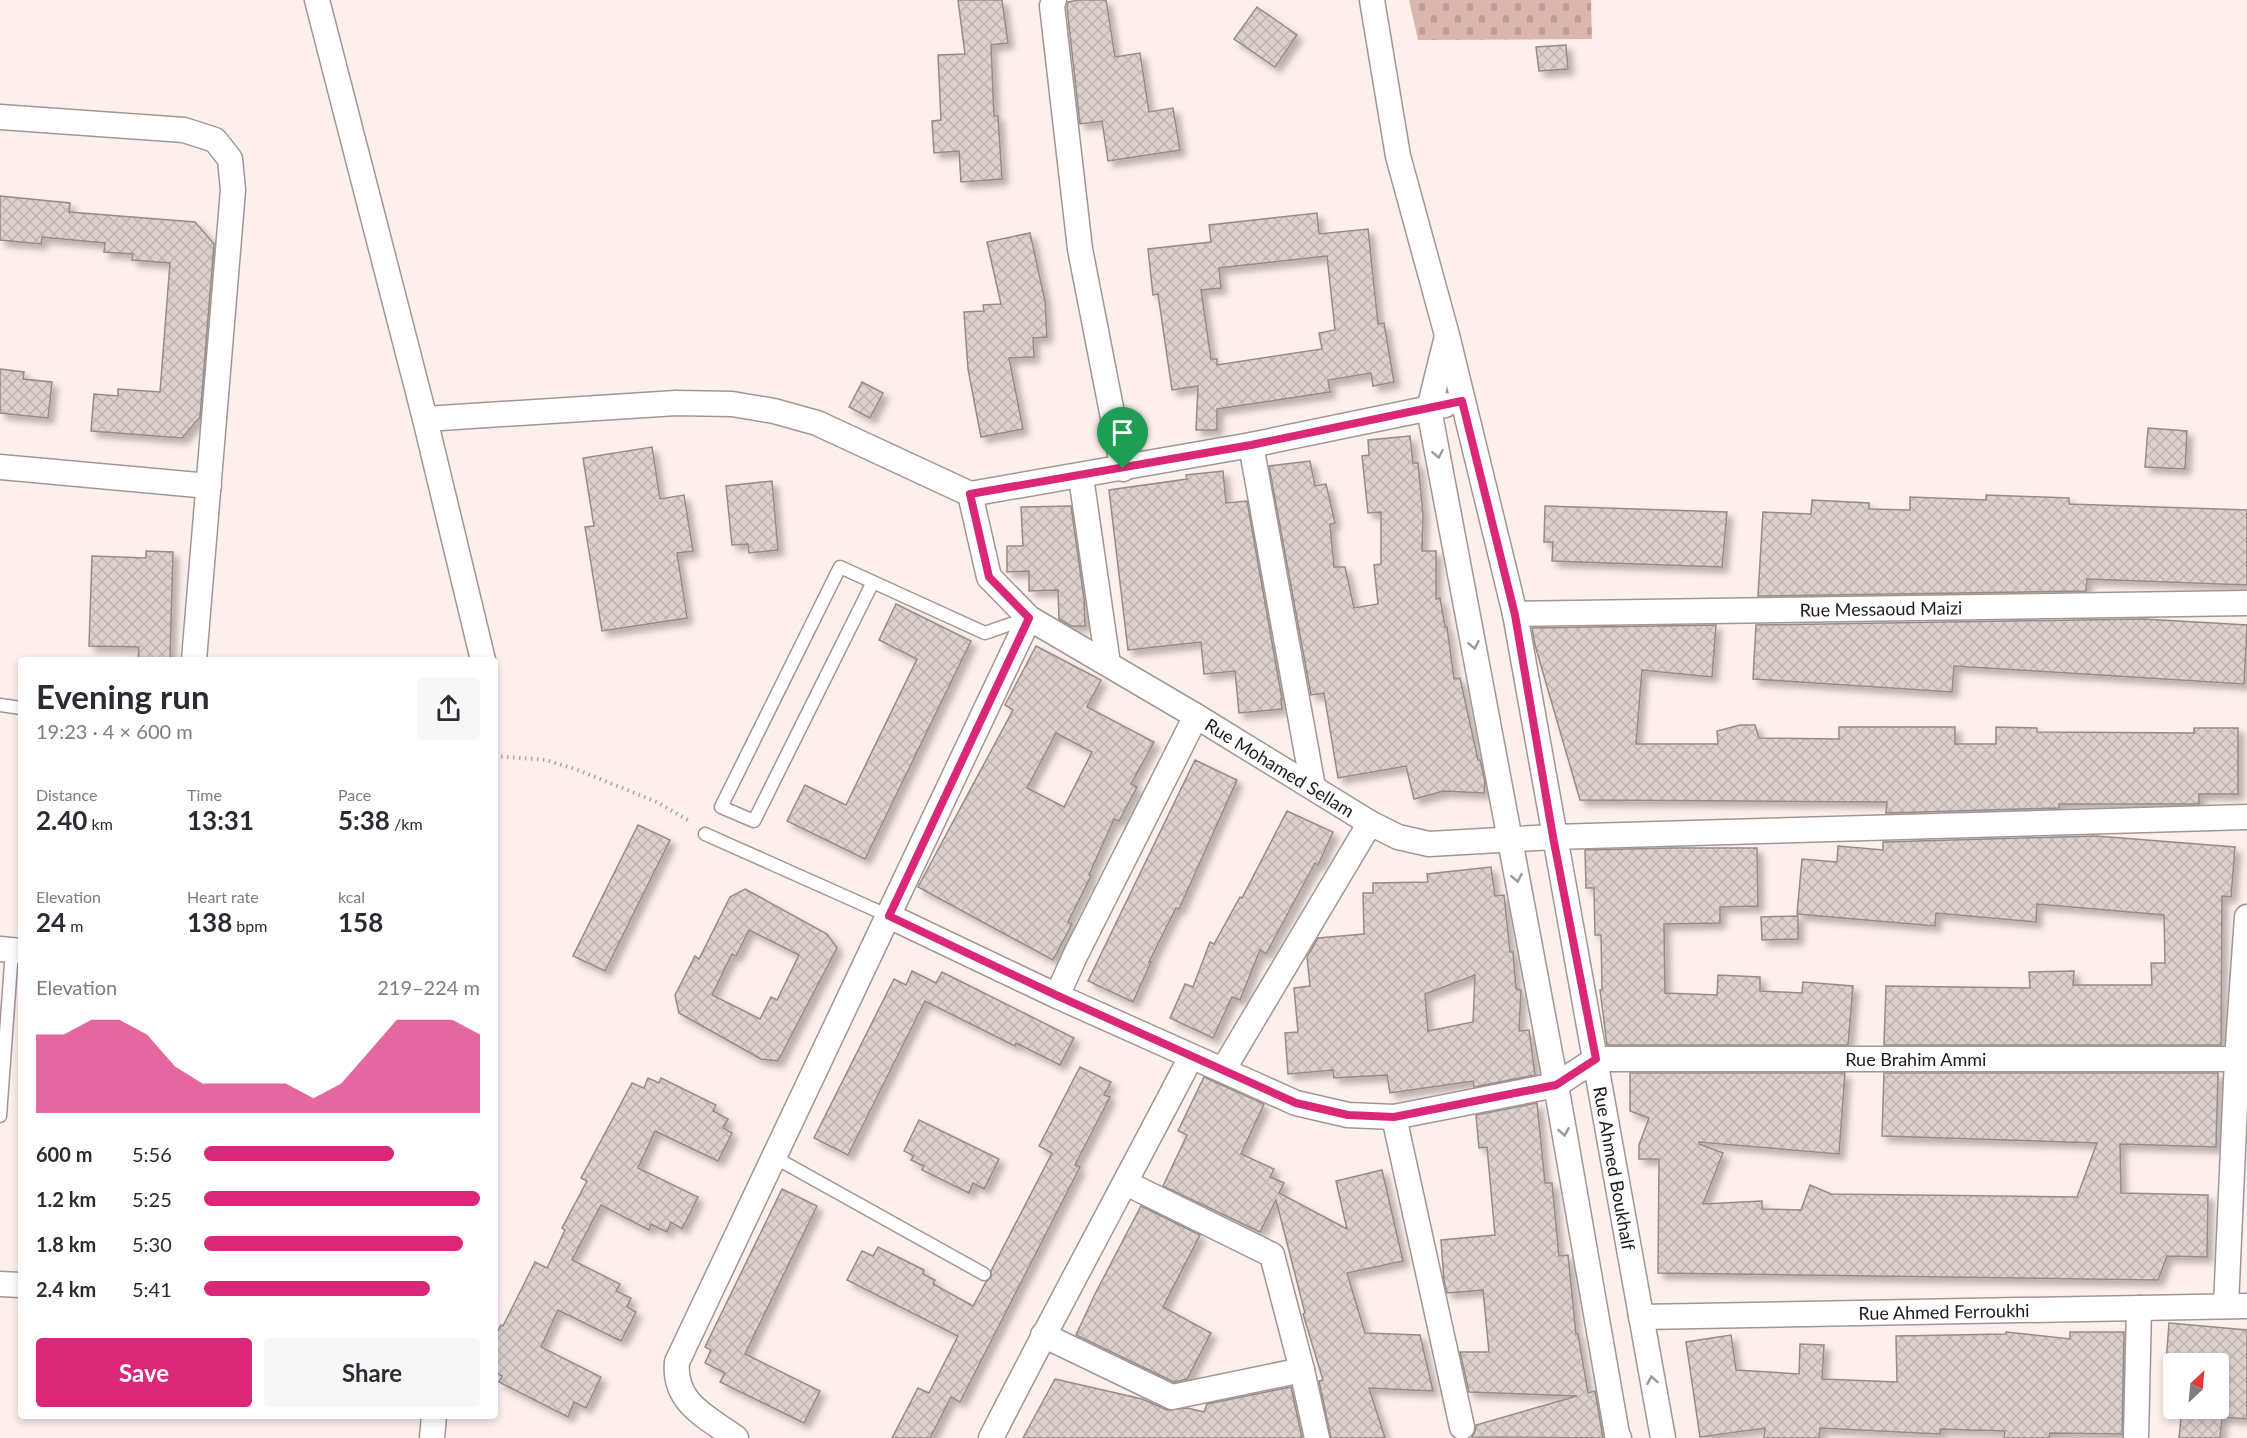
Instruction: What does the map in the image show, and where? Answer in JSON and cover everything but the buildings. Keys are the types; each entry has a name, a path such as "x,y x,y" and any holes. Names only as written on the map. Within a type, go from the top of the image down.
{"street":[{"path":"317,0 425,419 482,657"},
{"path":"1054,0 1052,6 1080,249 1123,469"},
{"name":"Rue Ahmed Boukhalf","path":"1372,0 1398,156 1447,335 1515,615 1553,837 1596,1059 1663,1438"},
{"path":"0,117 184,130 214,140 230,159 233,190 194,657"},
{"path":"1447,335 1429,409 1556,1085 1619,1438"},
{"path":"425,419 676,403 732,405 774,411 817,423 970,494 1081,477 1251,445 1462,401"},
{"path":"1251,445 1313,787"},
{"path":"0,467 209,486"},
{"path":"1081,477 1108,664"},
{"name":"Rue Mohamed Sellam","path":"970,494 989,577 1029,618 1196,716 1370,823 1398,837 1429,844 1553,837 2247,817"},
{"name":"Rue Messaoud Maizi","path":"1515,615 2247,603"},
{"path":"736,1438 690,1405 679,1389 676,1376 677,1362 1029,618"},
{"path":"1058,996 1075,956 1196,716"},
{"path":"1223,1070 1370,823"},
{"path":"889,916 1058,996 1296,1103 1348,1115 1394,1117 1556,1085 1596,1059"},
{"path":"2236,1306 2237,1059 2243,1033 2247,917"},
{"path":"991,1438 1191,1056"},
{"name":"Rue Brahim Ammi","path":"1596,1059 2237,1059"},
{"path":"1394,1117 1462,1427"},
{"path":"1126,1183 1272,1255 1317,1438"},
{"path":"0,1284 18,1285"},
{"name":"Rue Ahmed Ferroukhi","path":"1641,1317 2236,1306"},
{"path":"2136,1438 2139,1308"},
{"path":"1043,1335 1172,1397 1302,1370"},
{"path":"432,1438 434,1419"}],"lane":[{"path":"873,582 754,821 721,807 840,567 975,628 985,633 1029,618"},
{"path":"0,705 18,708"},
{"path":"705,834 889,916"},
{"path":"0,1116 11,950"},
{"path":"774,1157 984,1274"}],"path":[{"path":"498,756 546,760 578,770 657,802 686,818 705,834"}],"green space":[{"path":"1409,0 1591,0 1592,39 1418,40"}],"route":[{"path":"1462,401 1515,615 1553,837 1596,1059 1556,1085 1394,1117 1348,1115 1296,1103 1058,996 889,916 1029,618 989,577 970,494 1123,469 1462,401"}]}
